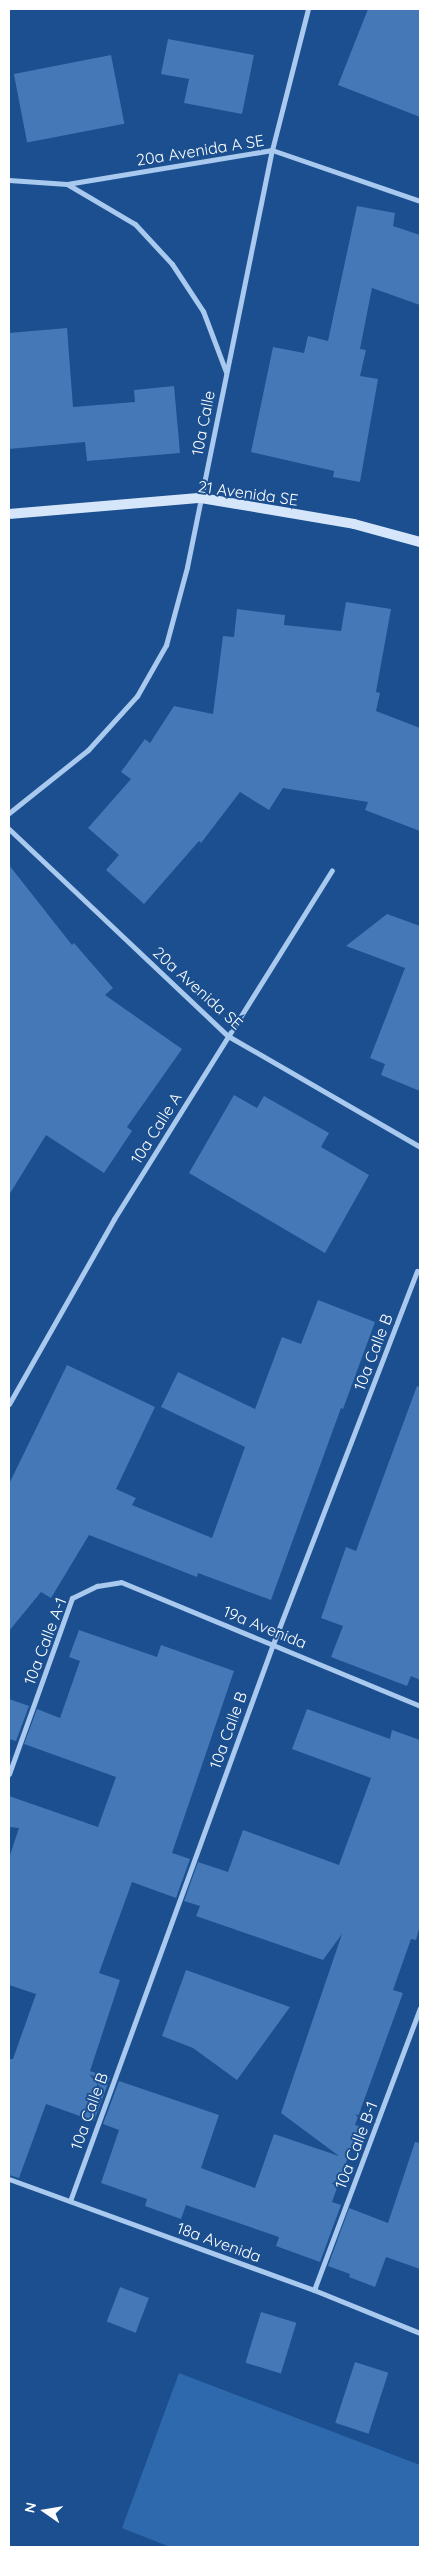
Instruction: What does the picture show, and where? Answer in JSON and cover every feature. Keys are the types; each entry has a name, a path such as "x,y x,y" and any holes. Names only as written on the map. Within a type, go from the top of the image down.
{"street":[{"name":"10a Calle","path":"9,813 88,750 137,696 166,645 187,567 272,150 308,9"},
{"name":"20a Avenida A SE","path":"67,184 272,150 420,201"},
{"path":"9,180 67,184 135,224 172,264 203,312 226,372"},
{"name":"21 Avenida SE","path":"9,514 201,498 354,524 420,542"},
{"name":"20a Avenida SE","path":"9,829 228,1036 420,1147"},
{"name":"10a Calle A","path":"9,1404 114,1219 332,870"},
{"name":"10a Calle B","path":"70,2201 273,1644 417,1271"},
{"name":"19a Avenida","path":"97,1586 121,1582 420,1706"},
{"name":"10a Calle A-1","path":"9,1774 72,1598 97,1586"},
{"name":"10a Calle B-1","path":"314,2290 420,2008"},
{"name":"18a Avenida","path":"9,2178 314,2290 420,2333"}],"shaded area":[{"path":"179,2373 420,2465 420,2547 170,2547 122,2528"}],"building":[{"path":"368,9 420,9 420,117 338,85"},
{"path":"168,39 254,55 242,114 184,103 189,79 161,74"},
{"path":"111,55 124,124 27,143 14,74"},
{"path":"357,206 395,213 393,226 420,235 420,305 372,288 360,349 366,350 360,376 378,379 360,482 333,477 334,471 251,452 273,347 304,353 308,336 328,341"},
{"path":"67,328 73,407 135,402 134,390 174,386 180,453 87,461 85,442 9,449 9,333"},
{"path":"346,602 391,609 376,692 380,693 376,711 420,728 420,831 365,810 368,802 283,788 269,810 240,792 201,843 199,841 144,904 106,870 119,855 88,828 131,779 121,772 145,739 150,743 174,706 213,714 223,636 234,637 237,609 285,615 284,625 341,631"},
{"path":"9,865 72,945 74,943 113,988 105,995 182,1049 127,1127 132,1131 104,1173 46,1135 9,1195"},
{"path":"387,914 420,926 420,1091 381,1075 385,1064 370,1058 405,968 346,946"},
{"path":"234,1095 257,1108 264,1096 329,1133 321,1147 369,1175 325,1253 189,1173"},
{"path":"318,1300 375,1322 343,1409 341,1408 271,1600 198,1573 197,1577 89,1535 51,1598 41,1592 9,1631 9,1484 67,1365 155,1407 116,1489 136,1498 132,1505 212,1538 245,1447 161,1407 178,1372 255,1409 282,1337 301,1344"},
{"path":"417,1386 420,1387 420,1680 411,1676 407,1686 331,1657 343,1626 321,1618 346,1547 356,1551"},
{"path":"79,1630 157,1657 161,1645 234,1671 172,1853 190,1859 176,1898 132,1882 99,1973 120,1980 90,2071 110,2078 94,2121 46,2104 19,2178 9,2175 9,2059 13,2059 36,1994 9,1985 9,1858 19,1828 9,1827 9,1796 98,1827 116,1777 24,1744 37,1709 60,1718 80,1661 69,1657"},
{"path":"9,1699 29,1706 16,1741 9,1739"},
{"path":"307,1709 390,1739 392,1730 420,1740 420,1925 416,1940 411,1939 393,1990 403,1993 355,2125 359,2126 332,2202 341,2205 320,2262 276,2246 279,2237 186,2205 181,2219 145,2206 147,2199 101,2183 119,2130 103,2124 119,2081 219,2115 201,2168 255,2188 274,2134 339,2156 281,2113 342,1934 323,1960 196,1916 200,1906 184,1901 198,1862 228,1872 243,1830 339,1865 371,1778 292,1749"},
{"path":"186,1970 290,2007 237,2080 193,2048 162,2036"},
{"path":"415,2142 420,2143 420,2269 386,2257 375,2287 349,2277 350,2274 328,2266 349,2208 388,2223"},
{"path":"120,2287 149,2298 136,2333 107,2322"},
{"path":"261,2312 296,2323 281,2374 246,2363"},
{"path":"355,2362 388,2373 369,2434 335,2423"}]}
